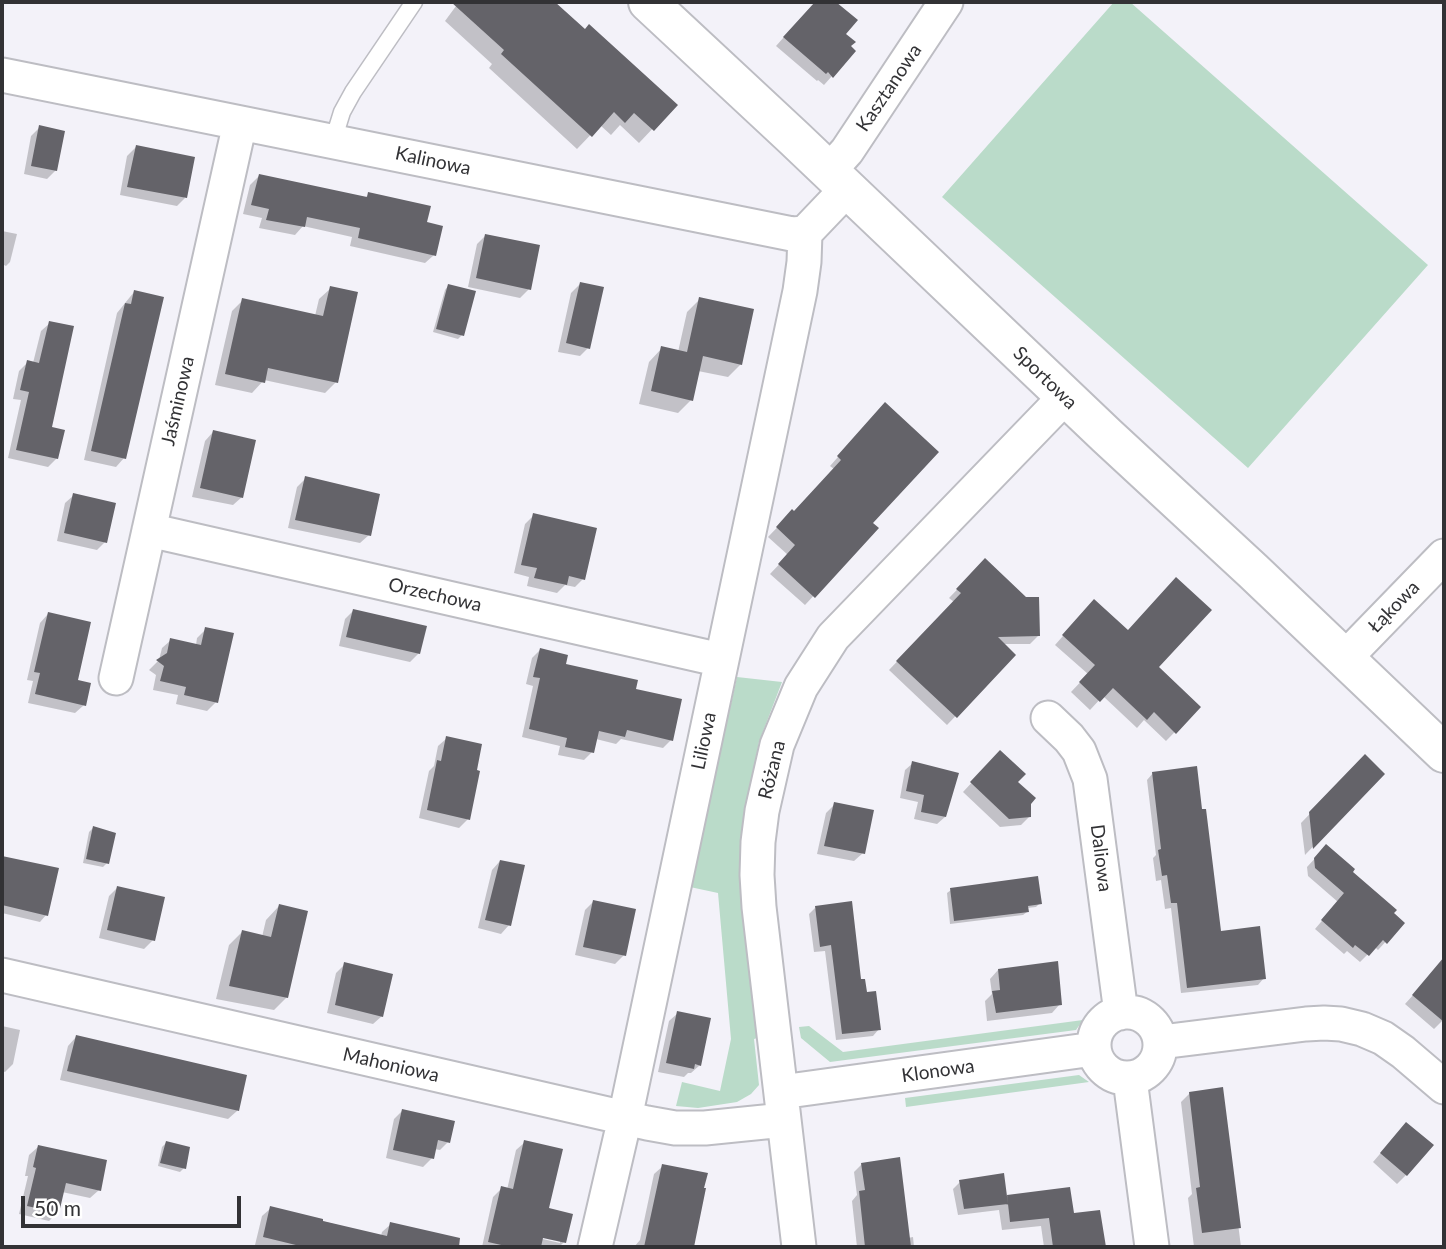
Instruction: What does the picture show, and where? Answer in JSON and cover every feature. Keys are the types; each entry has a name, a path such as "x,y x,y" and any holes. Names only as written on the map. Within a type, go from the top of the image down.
{"street":[{"name":"Sportowa","path":"648,2 1444,753"},
{"name":"Kasztanowa","path":"838,180 847,151 946,2"},
{"name":"Kalinowa","path":"2,75 773,231 805,233"},
{"name":"Jaśminowa","path":"116,678 240,123"},
{"path":"805,233 838,180"},
{"name":"Liliowa","path":"595,1247 625,1118 800,290 805,233"},
{"name":"Różana","path":"799,1247 757,875 762,811 777,745 801,687 833,636 1065,397"},
{"name":"Orzechowa","path":"149,530 721,660"},
{"name":"Łąkowa","path":"1344,659 1444,556"},
{"name":"Daliowa","path":"1048,718 1079,751 1090,779 1121,1013"},
{"name":"Mahoniowa","path":"2,975 662,1126 705,1128 783,1106"},
{"path":"1121,1013 1134,1013 1145,1018 1155,1027 1161,1042 1157,1061 1151,1069 1130,1079 1118,1077 1105,1070 1094,1049 1101,1025 1121,1013"},
{"path":"1161,1042 1306,1024 1342,1024 1383,1038 1444,1087"},
{"name":"Klonowa","path":"783,1106 1094,1049"},
{"path":"1130,1079 1152,1247"}],"lane":[{"path":"333,141 342,112 353,92 414,2"}],"green space":[{"path":"1114,2 1130,2 1428,265 1248,468 942,197"},
{"path":"737,677 782,682 759,742 742,827 741,863 761,1037 754,1039 759,1085 751,1094 737,1102 698,1108 676,1106 682,1082 720,1091 731,1039 718,893 690,887"},
{"path":"1083,1020 1076,1030 830,1062 801,1038 799,1027 809,1026 843,1052"},
{"path":"1079,1075 1089,1082 906,1107 905,1098"}],"building":[{"path":"451,2 555,2 585,29 589,24 678,105 654,131 634,113 625,123 614,112 592,137 501,54 504,50"},
{"path":"815,2 836,2 858,20 846,34 856,42 851,46 856,51 833,78 783,37"},
{"path":"39,125 65,131 57,171 31,166"},
{"path":"136,145 195,157 187,198 127,187"},
{"path":"259,174 367,197 368,192 431,206 427,222 443,226 436,256 358,238 360,228 307,217 305,227 266,220 269,209 251,205"},
{"path":"485,234 540,245 531,290 476,278"},
{"path":"580,282 604,287 590,349 566,343"},
{"path":"448,284 476,291 464,336 436,329"},
{"path":"330,286 358,292 338,383 268,368 265,383 225,374 242,298 323,316"},
{"path":"134,290 164,297 126,459 91,451 125,303 131,304"},
{"path":"699,297 754,309 742,365 703,356 693,401 651,391 661,346 687,352"},
{"path":"49,321 74,326 52,427 65,430 58,459 16,450 29,392 20,390 27,360 39,363"},
{"path":"885,402 939,452 873,523 879,528 815,598 778,564 795,545 776,527 841,460 837,456"},
{"path":"213,430 256,440 243,498 200,488"},
{"path":"305,476 380,494 371,536 295,520"},
{"path":"73,493 116,503 107,543 64,533"},
{"path":"533,513 597,528 585,580 569,576 567,585 534,578 537,568 521,565"},
{"path":"985,558 1026,597 1039,597 1040,636 998,637 1016,655 957,718 896,661 961,593 956,589"},
{"path":"1176,577 1212,610 1159,667 1201,707 1176,734 1154,712 1147,720 1113,688 1100,702 1079,682 1095,665 1062,635 1094,599 1128,630"},
{"path":"353,609 427,626 420,654 346,637"},
{"path":"48,612 91,622 78,680 91,683 86,706 35,694 40,673 34,672"},
{"path":"205,627 234,633 218,703 184,695 186,687 160,681 164,666 156,660 167,653 170,638 201,645"},
{"path":"540,648 568,655 566,664 638,680 636,689 682,699 673,741 627,730 625,737 599,731 594,753 565,747 567,738 529,729 540,678 533,677"},
{"path":"446,736 482,744 477,770 480,771 470,820 427,810 437,760 441,761"},
{"path":"1000,750 1026,774 1018,782 1036,798 1031,804 1031,817 1009,819 970,782"},
{"path":"1365,754 1385,774 1313,849 1309,812"},
{"path":"912,761 959,773 946,817 921,812 924,795 906,791"},
{"path":"1197,766 1202,809 1206,809 1221,931 1260,926 1266,979 1187,988 1177,903 1171,903 1167,875 1162,876 1152,772"},
{"path":"834,802 874,810 865,854 824,846"},
{"path":"93,826 116,833 109,864 86,859"},
{"path":"1326,844 1355,869 1353,872 1397,910 1394,913 1405,923 1387,944 1383,940 1369,956 1355,945 1353,948 1321,920 1344,893 1315,868 1314,858"},
{"path":"2,856 59,868 48,916 2,905"},
{"path":"500,860 525,865 511,926 485,920"},
{"path":"1038,876 1042,904 1028,906 1029,912 954,921 950,888"},
{"path":"117,886 165,897 155,941 107,930"},
{"path":"593,900 636,909 626,956 583,947"},
{"path":"852,901 861,979 865,979 867,992 876,991 881,1030 842,1034 831,945 820,947 815,906"},
{"path":"279,904 308,911 288,998 229,986 242,930 271,937"},
{"path":"1444,957 1444,1022 1412,995"},
{"path":"1058,961 1062,1005 996,1013 992,991 1000,990 998,969"},
{"path":"344,962 393,974 383,1017 335,1005"},
{"path":"677,1011 711,1018 701,1066 695,1064 694,1069 666,1063"},
{"path":"76,1035 247,1075 239,1111 67,1071"},
{"path":"1223,1087 1241,1228 1202,1233 1196,1188 1200,1187 1189,1092"},
{"path":"402,1109 455,1121 450,1143 438,1140 434,1159 393,1150"},
{"path":"1406,1122 1434,1145 1407,1176 1380,1153"},
{"path":"524,1140 563,1149 549,1208 573,1214 566,1243 543,1238 541,1247 510,1247 488,1242 501,1186 513,1189"},
{"path":"166,1141 190,1147 186,1169 160,1163"},
{"path":"38,1145 107,1160 101,1191 66,1183 59,1213 27,1206 36,1168 33,1167"},
{"path":"900,1157 911,1247 865,1247 859,1191 865,1190 861,1163"},
{"path":"662,1164 708,1173 694,1247 644,1247"},
{"path":"1004,1173 1008,1204 964,1209 959,1180"},
{"path":"1070,1187 1074,1213 1100,1210 1106,1247 1053,1247 1049,1218 1010,1222 1007,1195"},
{"path":"270,1206 387,1236 390,1222 460,1238 459,1247 304,1247 263,1237"}]}
